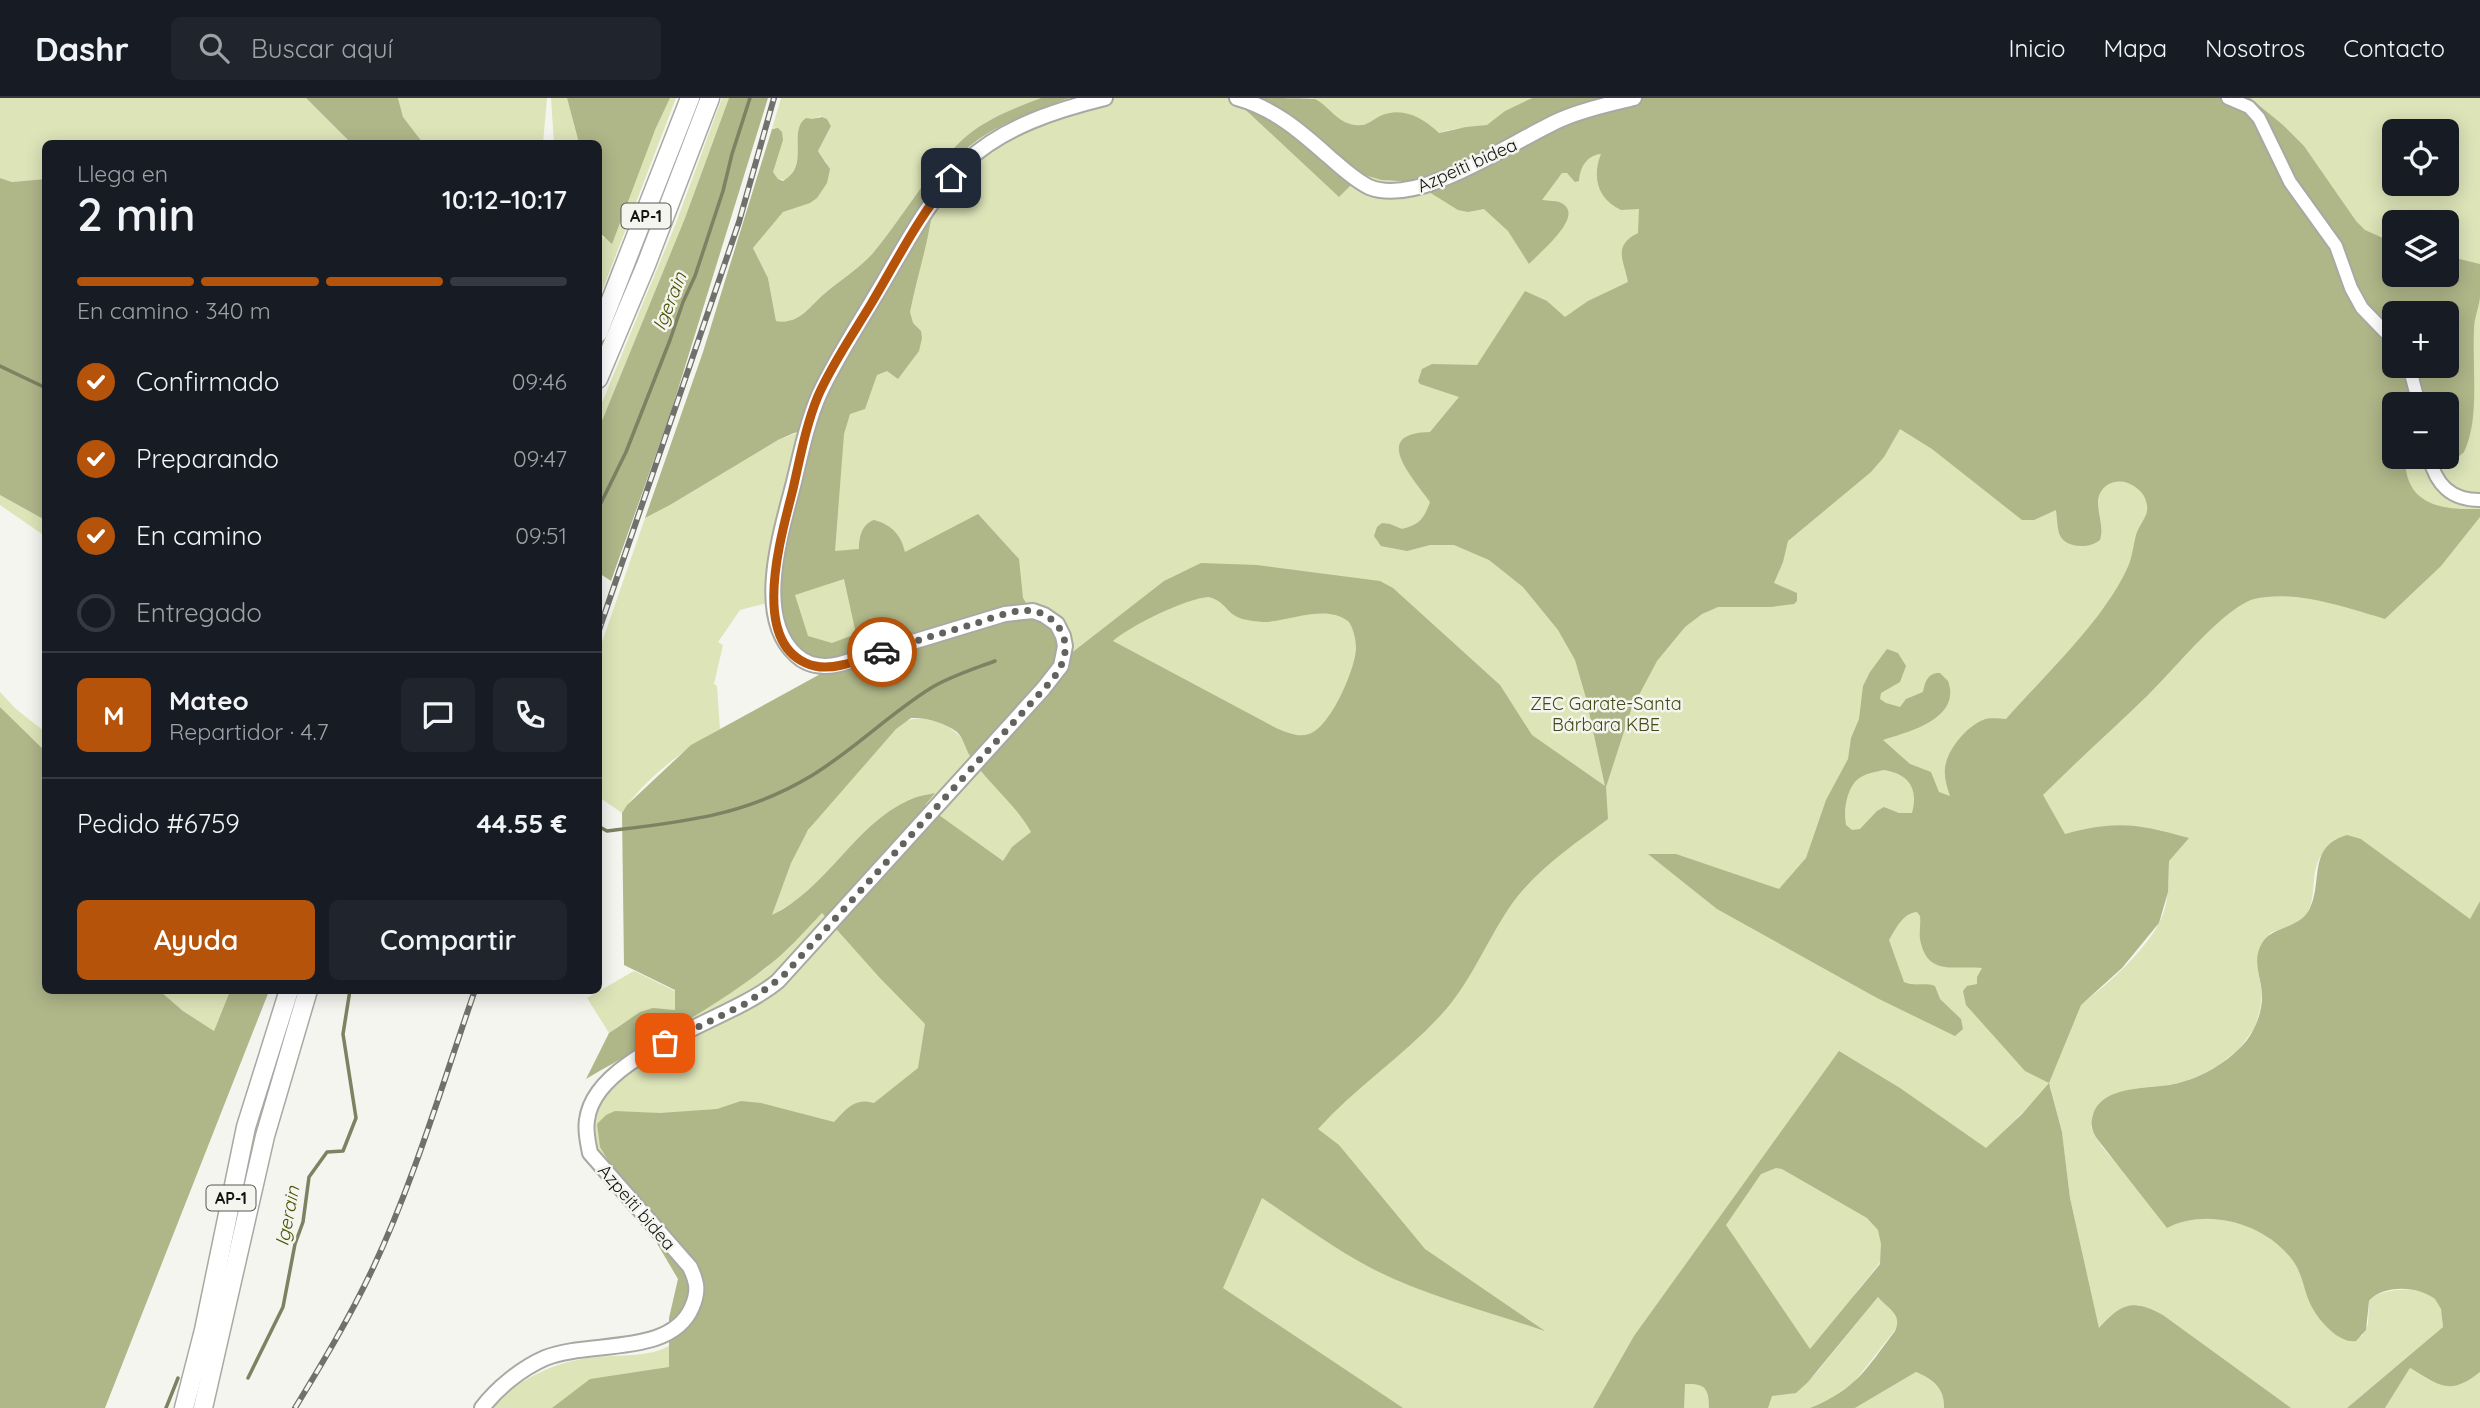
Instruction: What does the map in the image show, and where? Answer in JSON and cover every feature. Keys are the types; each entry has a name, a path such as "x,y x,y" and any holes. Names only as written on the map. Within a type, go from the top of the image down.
{"highway":[{"name":"AP-1","path":"602,323 690,98"},
{"name":"AP-1","path":"602,369 710,98"},
{"name":"AP-1","path":"184,1408 204,1330 246,1127 288,994"},
{"name":"AP-1","path":"203,1408 265,1136 307,994"}],"main road":[{"name":"Azpeiti bidea","path":"482,1408 517,1374 545,1358 578,1349 655,1340 670,1333 683,1322 697,1295 697,1282 690,1267 590,1153 586,1135 587,1118 596,1096 613,1075 633,1061 677,1036 747,1003 783,976 1043,690 1061,666 1065,646 1059,628 1044,615 1030,611 997,617 840,664 821,667 810,664 792,652 780,632 774,607 775,570 796,473 818,397 894,264 936,197 966,163 1003,135 1044,117 1105,98"},
{"name":"Azpeiti bidea","path":"1237,98 1282,117 1362,183 1380,190 1398,192 1420,187 1497,154 1562,119 1634,98"}],"street":[{"path":"2228,98 2249,107 2259,118 2290,182 2336,246 2351,288 2362,308 2382,329"},
{"path":"2433,469 2446,491 2462,498 2480,500"}],"green space":[{"path":"0,98 306,98 348,140 42,140 42,179 12,182 0,178"},
{"path":"306,98 398,98 403,117 421,140 348,140"},
{"path":"398,98 547,98 543,140 421,140 403,117"},
{"path":"551,98 567,98 578,140 554,140"},
{"path":"567,98 670,98 655,130 612,244 602,235 602,140 578,140"},
{"path":"670,98 676,98 602,291 602,236 604,239"},
{"path":"722,98 729,98 685,218 602,421 602,403 676,223"},
{"path":"729,98 768,98 671,412 611,581 602,575 602,421 685,218"},
{"path":"781,98 1041,98 989,120 962,140 937,167 868,259 803,314 784,322 776,321 768,278 753,248 783,212 800,206 827,163 818,151 831,126 827,119 820,116 799,127 795,168 786,180 778,179 773,172 775,127 772,129"},
{"path":"1041,98 1069,98 1017,118 982,137 967,148 944,177 935,203 910,312 913,323 921,331 919,351 898,379 887,371 877,375 865,409 850,414 844,434 835,551 859,549 862,531 874,520 895,532 905,552 978,514 1019,559 1023,598 1037,621 1044,615 1054,621 1065,658 1164,581 1201,563 1257,565 1380,581 1393,588 1500,685 1532,735 1605,786 1575,660 1558,630 1523,587 1489,560 1454,545 1430,545 1407,551 1381,546 1374,536 1377,527 1382,523 1402,529 1417,523 1430,502 1406,469 1399,448 1402,440 1412,434 1430,432 1459,397 1420,384 1418,381 1422,369 1432,364 1477,365 1525,291 1547,301 1565,317 1588,301 1628,282 1622,248 1638,233 1639,209 1621,210 1606,200 1597,178 1601,154 1588,159 1579,181 1575,182 1567,173 1562,173 1542,200 1563,204 1568,210 1568,217 1558,235 1529,264 1508,231 1484,209 1468,212 1458,210 1413,182 1381,180 1362,174 1339,197 1233,98 1315,99 1343,121 1359,125 1388,113 1405,113 1419,118 1439,133 1487,125 1505,111 1532,98 2250,98 2304,146 2356,221 2365,230 2382,238 2382,287 2459,287 2459,259 2480,264 2480,297 2474,329 2474,409 2464,452 2459,456 2459,392 2382,392 2382,469 2406,469 2411,486 2418,495 2439,506 2480,509 2480,517 2441,566 2385,619 2337,605 2286,596 2254,599 2242,605 2213,627 2148,695 2043,795 2065,834 2127,825 2189,838 2169,861 2168,892 2159,923 2122,968 2081,1005 2049,1083 2025,1071 1966,1005 1963,991 1967,986 1977,984 1982,968 1943,967 1929,959 1920,939 1920,916 1917,912 1904,918 1889,940 1904,982 1935,986 1940,999 1961,1019 1963,1029 1955,1036 1877,998 1717,909 1648,854 1676,854 1779,889 1806,858 1826,800 1848,759 1851,738 1859,719 1863,686 1887,649 1898,653 1906,666 1900,682 1881,693 1880,699 1886,703 1900,707 1906,699 1923,692 1926,681 1933,674 1940,673 1948,681 1950,694 1947,705 1940,714 1918,728 1883,740 1910,764 1931,772 1939,792 1950,796 1945,768 1949,754 1958,740 1983,720 2006,719 2071,648 2115,590 2128,567 2136,535 2147,512 2144,496 2137,488 2122,482 2107,485 2101,492 2098,503 2100,540 2090,545 2072,545 2059,533 2056,510 2034,520 2022,520 1932,449 1900,429 1884,457 1871,472 1788,541 1774,583 1797,593 1797,601 1794,604 1718,607 1702,614 1685,627 1657,661 1631,710 1606,787 1608,819 1555,859 1530,882 1509,908 1451,1004 1318,1129 1339,1145 1425,1249 1545,1331 1434,1295 1392,1278 1343,1252 1262,1198 1223,1288 1403,1408 552,1408 590,1379 669,1367 669,1318 678,1279 600,1147 597,1124 606,1115 615,1111 660,1113 717,1109 741,1101 761,1103 834,1122 856,1103 874,1103 918,1068 925,1024 822,913 780,956 744,984 677,1027 586,1079 609,1033 640,1012 653,1008 675,1010 675,990 624,965 622,813 627,805 691,745 835,666 803,661 774,607 807,430 778,440 645,518 703,352 772,129 778,128 782,132 783,140 773,172 783,181 796,166 798,131 806,118 822,117 827,119 831,126 818,151 830,169 827,183 810,203 783,212 753,248 768,278 776,321 784,322 803,314 868,259 949,153 989,120","holes":["844,579 856,634 832,643 808,636 795,595","1209,597 1219,601 1234,615 1254,621 1330,614 1349,622 1355,639 1355,658 1340,697 1317,729 1309,734 1296,735 1276,728 1113,641 1173,607","911,718 923,718 957,732 977,766 1031,832 1012,847 1003,861 925,805 935,793 915,798 890,811 872,825 809,890 772,915 791,863 808,830 896,729","1883,770 1899,774 1910,783 1914,796 1912,813 1899,813 1884,807 1860,829 1852,830 1846,825 1845,819 1852,786 1861,777"]},
{"name":"ZEC Garate-Santa Bárbara KBE","path":"1069,98 1233,98 1345,190 1362,173 1381,180 1401,182 1690,98 2480,98 2480,901 2470,920 2361,839 2334,842 2317,864 2308,911 2296,924 2270,933 2257,963 2262,994 2260,1010 2255,1027 2240,1048 2203,1074 2184,1082 2147,1089 2091,1126 2104,1149 2116,1163 2178,1222 2202,1217 2222,1219 2259,1232 2280,1247 2296,1266 2319,1316 2334,1333 2345,1340 2362,1336 2368,1324 2369,1301 2375,1296 2392,1291 2413,1290 2430,1295 2440,1306 2443,1327 2347,1408 2291,1408 2163,1315 2139,1305 2099,1329 2070,1198 2062,1132 2050,1085 1907,1229 1858,1290 1796,1393 1817,1372 1878,1297 1897,1315 1898,1326 1852,1385 1810,1408 488,1408 513,1388 552,1367 581,1359 642,1354 667,1347 681,1334 698,1305 589,1139 595,1109 610,1088 621,1059 765,969 822,913 838,929 937,814 924,805 934,794 910,799 863,835 806,894 771,916 789,867 805,835 845,783 903,722 919,719 936,722 951,729 963,740 1049,692 833,666 774,601 740,610 718,642 723,645 714,684 717,686 720,729 666,765 630,801 622,813 602,799 602,642 645,518 778,440 807,429 953,164 993,132 1021,117","holes":["2169,864 2166,902 2157,926 2128,964 2081,1004"]},
{"path":"1314,98 1532,98 1489,124 1439,133 1419,119 1396,113 1361,125 1348,124"},
{"path":"0,178 12,182 42,179 42,518 0,495"},
{"path":"0,495 42,518 42,534 0,505"},
{"path":"0,692 42,730 42,748 0,707"},
{"path":"0,707 42,748 42,994 163,994 183,1011 214,1031 229,994 268,994 105,1408 0,1408"},
{"path":"2347,835 2361,839 2470,919 2480,901 2480,1372 2461,1384 2445,1386 2410,1368 2385,1408 2347,1408 2443,1327 2441,1309 2435,1299 2411,1289 2383,1292 2369,1301 2366,1330 2356,1341 2341,1338 2327,1327 2315,1312 2298,1269 2282,1248 2252,1229 2218,1219 2183,1222 2167,1228 2098,1140 2092,1125 2093,1115 2107,1097 2118,1092 2171,1085 2206,1073 2246,1042 2261,1008 2262,994 2257,964 2260,947 2270,935 2304,917 2313,900 2321,857 2334,841"},
{"path":"634,971 675,991 675,1010 648,1011 624,1022 609,1033 587,998 602,994 602,989"},
{"path":"163,994 229,994 214,1031 183,1011"},
{"path":"1839,1051 1900,1088 1986,1148 2022,1114 2049,1083 2062,1132 2070,1198 2099,1328 2121,1309 2143,1306 2163,1315 2291,1408 1944,1408 1944,1401 1937,1386 1916,1372 1855,1408 1810,1408 1839,1393 1859,1377 1895,1331 1896,1316 1878,1297 1808,1382 1796,1393 1772,1396 1768,1408 1709,1408 1707,1391 1704,1388 1685,1384 1684,1408 1593,1408 1634,1336","holes":["1776,1168 1782,1169 1867,1218 1878,1230 1881,1244 1880,1264 1810,1349 1726,1225 1761,1174"]},
{"path":"2410,1368 2445,1385 2461,1383 2480,1372 2480,1408 2385,1408"},
{"path":"1916,1372 1940,1390 1944,1408 1855,1408"}],"waterway":[{"name":"Igerain","path":"602,501 626,452 695,276 750,98"},
{"path":"0,366 42,386"},
{"path":"602,828 607,831 687,820 737,809 762,800 827,766 931,688 995,661"},
{"name":"Igerain","path":"248,1378 283,1307 295,1244 303,1222 309,1177 327,1152 343,1151 356,1118 343,1034 349,994"},
{"name":"Igerain","path":"166,1408 178,1378"}],"railway":[{"path":"602,621 739,222 774,98"},
{"path":"295,1408 355,1304 388,1235 415,1166 474,994"}],"way so far":[{"path":"665,1043 747,1003 783,976 1052,680 1065,656 1065,646 1054,621 1030,611 1014,612 882,652"}],"route":[{"path":"882,652 825,667 810,664 796,656 782,637 775,616 776,557 807,429 820,394 905,246 951,178"}]}
